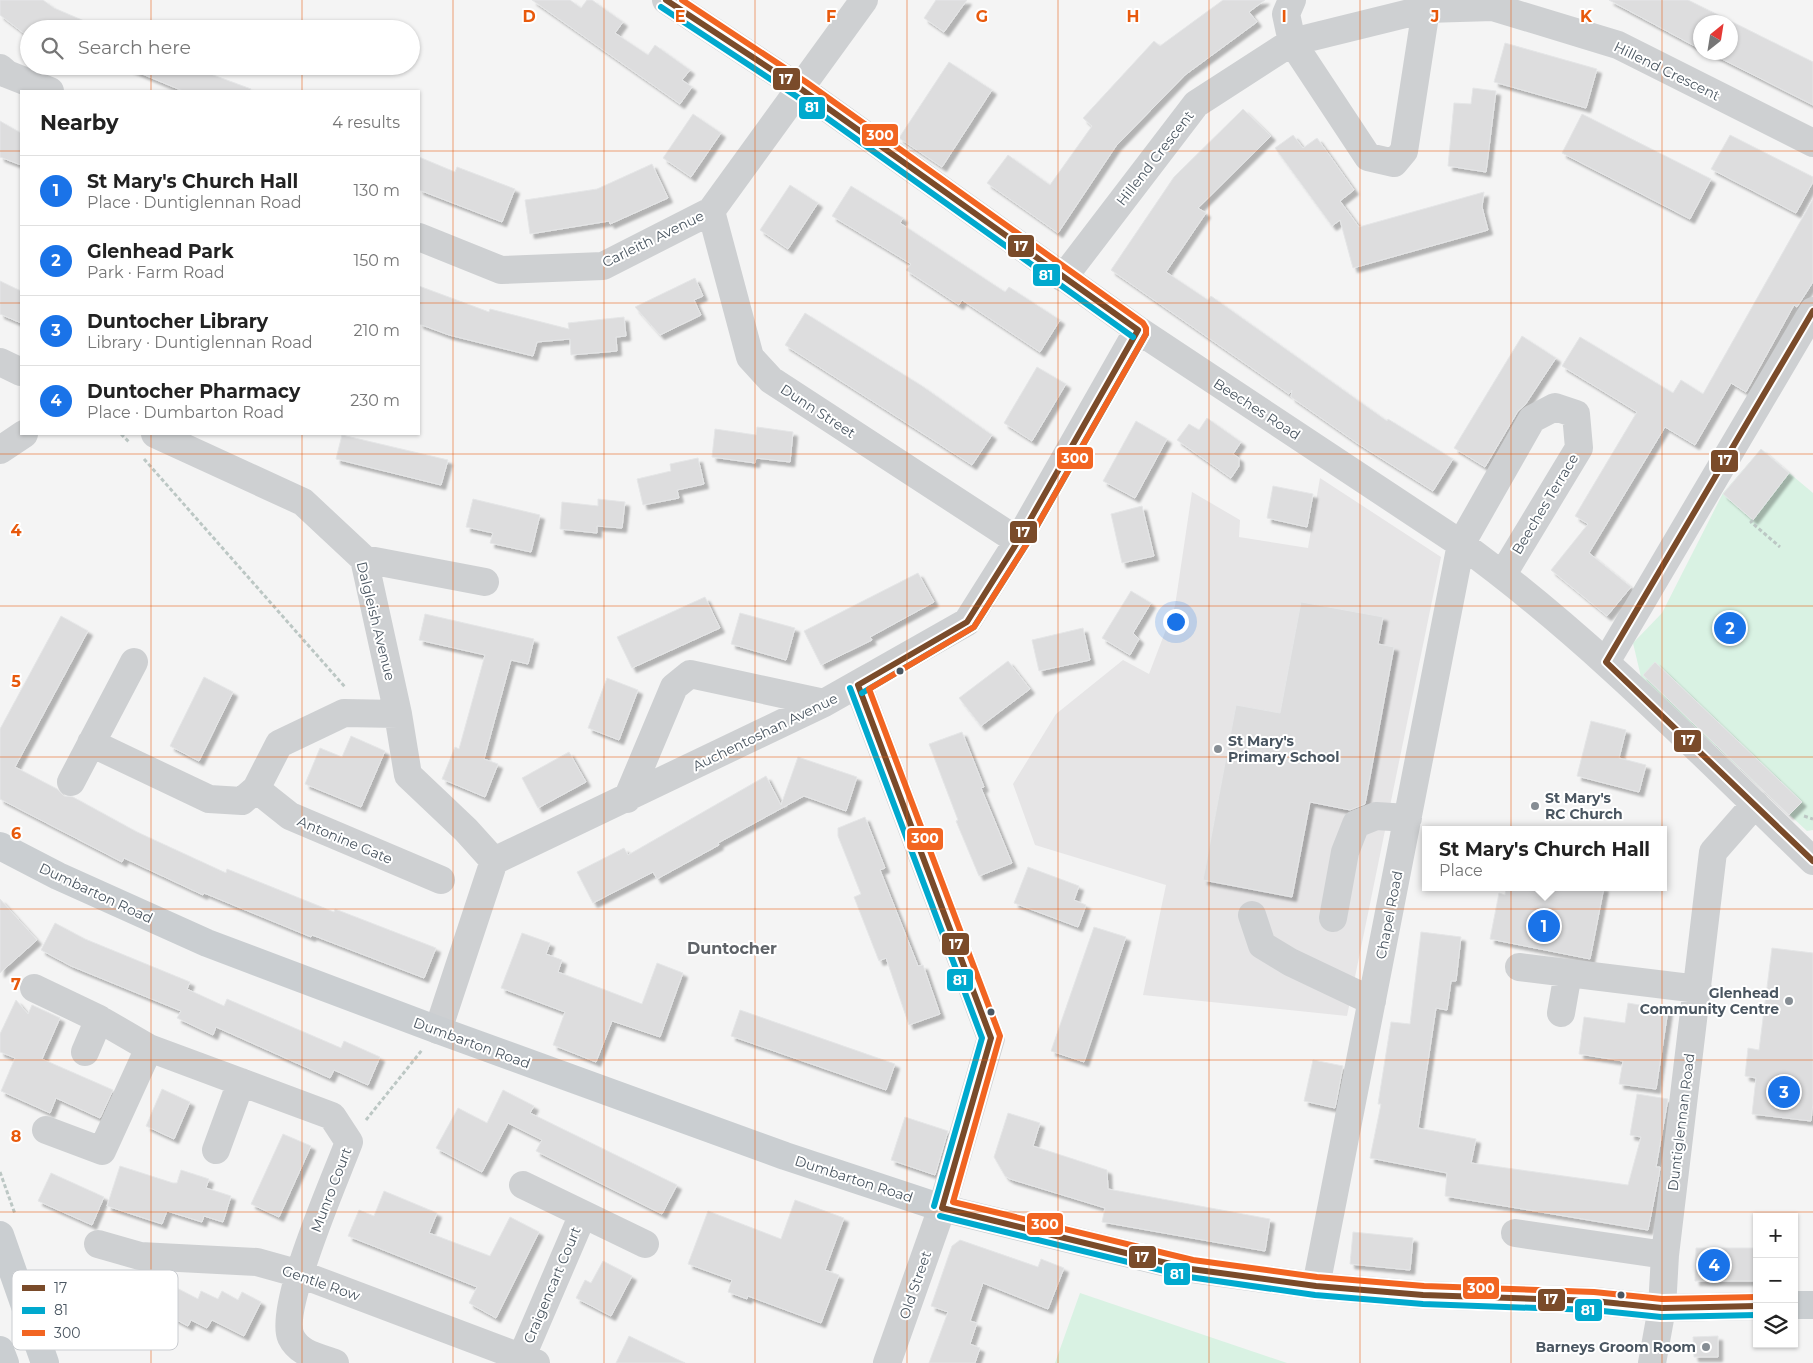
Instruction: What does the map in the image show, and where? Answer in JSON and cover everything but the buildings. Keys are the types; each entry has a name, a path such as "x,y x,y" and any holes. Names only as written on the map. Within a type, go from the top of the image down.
{"main road":[{"name":"Dumbarton Road","path":"0,846 58,876 207,943 438,1030 784,1156 942,1208 1191,1269 1316,1286 1423,1295 1594,1301 1662,1308 1753,1306"},
{"path":"0,1235 12,1270"},
{"path":"1798,1305 1813,1305"},
{"path":"0,1350 5,1363"},
{"path":"40,1350 45,1363"}],"street":[{"name":"Beeches Road","path":"666,0 801,89 1138,330 1461,544 1503,574 1606,662 1813,862"},
{"name":"Carleith Avenue","path":"420,237 501,270 603,266 711,211 864,0"},
{"path":"1292,0 1286,14 1292,42 1368,157 1394,163 1404,151 1424,5"},
{"name":"Hillend Crescent","path":"1063,278 1196,104 1292,42 1424,5 1493,7 1618,45 1813,143"},
{"path":"0,68 6,74 47,90"},
{"name":"Dunn Street","path":"711,211 750,357 771,380 1018,541"},
{"path":"1606,662 1813,311"},
{"name":"Auchentoshan Avenue","path":"494,861 824,704 967,622 1018,541 1138,330"},
{"path":"0,362 20,372"},
{"name":"Beeches Terrace","path":"1461,544 1532,419 1555,407 1576,414 1579,448 1503,574"},
{"path":"0,450 22,435"},
{"name":"Dalgleish Avenue","path":"143,446 303,502 364,559 398,714 408,775 466,830 494,861"},
{"name":"Chapel Road","path":"1316,1286 1461,544"},
{"path":"364,559 485,582"},
{"path":"71,782 134,662"},
{"path":"627,799 674,687 690,674 824,704"},
{"name":"Old Street","path":"858,685 991,1038 942,1208 887,1363"},
{"path":"91,743 209,799 242,801 256,789 279,744 344,713 398,714"},
{"name":"Antonine Gate","path":"256,789 290,816 442,880"},
{"name":"Duntiglennan Road","path":"1652,1363 1662,1308 1665,1255 1713,852 1755,804"},
{"path":"1333,918 1345,852 1356,824 1376,816 1408,818"},
{"path":"438,1030 494,861"},
{"path":"1252,915 1262,945 1290,962 1372,1001"},
{"path":"1519,967 1698,989"},
{"path":"1561,1013 1568,973"},
{"name":"Munro Court","path":"34,988 99,1019 149,1048 332,1116 349,1142 300,1274 288,1320 291,1337 302,1352 335,1363"},
{"path":"85,1052 99,1019"},
{"path":"46,1130 102,1151 149,1048"},
{"path":"216,1150 241,1082"},
{"name":"Craigencart Court","path":"523,1185 645,1244"},
{"name":"Craigencart Court","path":"529,1360 583,1214"},
{"path":"1515,1233 1665,1255"},
{"name":"Gentle Row","path":"98,1244 140,1256 257,1262 300,1274 529,1360"}],"path":[{"path":"123,435 143,446 369,713"},
{"path":"1753,520 1751,522 1780,547"},
{"path":"1806,816 1813,819"},
{"path":"349,1142 438,1030"}],"shaded area":[{"name":"St Mary's Primary School","path":"1320,478 1441,557 1347,1016 1143,995 1166,885 1035,845 1013,784 1056,714 1123,660 1149,674 1175,606 1192,492 1240,520 1239,537 1308,548"}],"green space":[{"path":"1761,449 1813,493 1813,830 1807,831 1641,677 1633,643 1662,613 1723,493"},
{"path":"1080,1293 1287,1363 1055,1363"}],"transit line":[{"name":"17","path":"666,0 801,89 1138,330"},
{"name":"300","path":"682,0 806,82 1143,323 1146,328 1146,334 1026,545 974,627 869,689 1000,1036 953,1202 1193,1260 1317,1277 1424,1286 1594,1292 1662,1299 1753,1297"},
{"name":"81","path":"661,7 796,96 1133,337"},
{"name":"17","path":"1813,311 1606,662 1813,861"},
{"name":"17","path":"858,685 967,622 1018,541 1138,330"},
{"name":"81","path":"862,693 974,627 1026,545 1146,334"},
{"name":"17","path":"858,685 991,1038 942,1208"},
{"name":"81","path":"850,688 982,1038 934,1206"},
{"name":"17","path":"942,1208 1191,1269 1316,1286 1423,1295 1594,1301 1662,1308 1753,1306"},
{"name":"81","path":"940,1216 1189,1277 1315,1295 1423,1304 1593,1310 1661,1317 1753,1315"}],"place":[{"name":"Glenhead Park","path":"1730,628"},
{"name":"St Mary's Primary School","path":"1218,749"},
{"name":"St Mary's RC Church","path":"1535,806"},
{"name":"St Mary's Church Hall","path":"1544,926"},
{"name":"Glenhead Community Centre","path":"1789,1001"},
{"name":"Duntocher Library","path":"1784,1092"},
{"name":"Duntocher Pharmacy","path":"1714,1265"},
{"name":"Barneys Groom Room","path":"1706,1347"}],"district":[{"name":"Duntocher","path":"732,948"}]}
